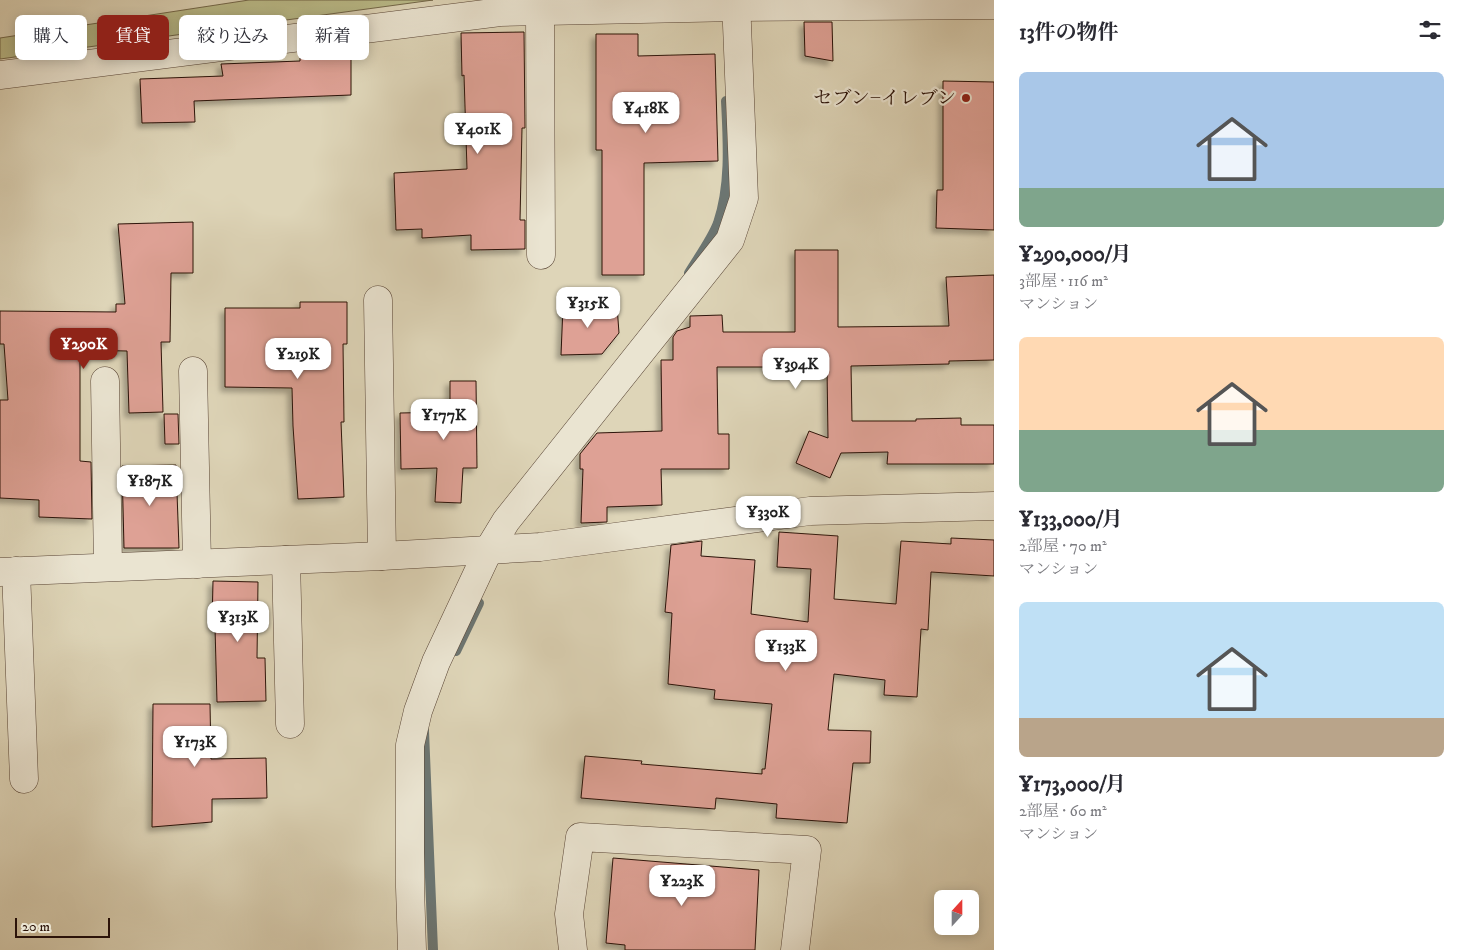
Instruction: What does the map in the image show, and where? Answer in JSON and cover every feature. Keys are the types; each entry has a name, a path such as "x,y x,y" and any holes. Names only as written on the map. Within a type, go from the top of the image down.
{"street":[{"path":"412,950 410,745 418,711 436,662 490,549 506,522 730,240 744,198 736,4"},
{"path":"0,76 500,12 736,4 994,5"},
{"path":"540,11 541,254"},
{"path":"378,300 382,556"},
{"path":"192,371 197,564"},
{"path":"105,382 108,567"},
{"path":"24,779 8,571 382,556 540,547 810,511 994,506"},
{"path":"286,560 290,724"},
{"path":"572,950 569,914 580,837 807,850 795,950"}],"green space":[{"path":"249,0 433,0 323,15 297,15 297,19 287,20 287,15 179,15 179,35 169,36 169,15 151,15"},
{"path":"97,23 97,46 87,47 87,25"},
{"path":"15,36 15,57 0,59 0,38"}],"building":[{"path":"804,22 832,22 833,61 805,56"},
{"path":"524,32 525,128 522,128 520,220 525,220 525,249 471,250 471,235 422,238 422,229 396,230 394,173 467,169 461,33"},
{"path":"596,34 638,34 638,56 715,54 718,161 644,163 644,275 602,275 602,150 596,150"},
{"path":"351,60 351,95 194,101 195,122 142,123 140,79 223,76 221,64"},
{"path":"943,81 994,82 994,230 936,228 937,190 943,190"},
{"path":"193,222 193,273 171,273 170,342 161,342 163,412 129,413 127,351 80,350 80,461 91,462 92,519 39,517 39,500 0,498 0,400 8,400 4,344 0,344 0,311 116,312 116,304 125,304 118,224"},
{"path":"795,250 838,250 838,327 949,326 946,277 994,275 994,360 949,361 949,364 851,366 852,421 916,421 916,419 961,418 961,425 994,425 994,464 887,464 888,452 841,453 830,478 796,463 809,431 828,438 827,367 717,367 718,434 729,434 729,469 661,469 662,505 607,507 607,522 581,523 583,469 580,469 580,454 597,433 662,431 661,360 673,360 673,337 677,331 690,327 690,316 722,315 723,332 795,332"},
{"path":"300,302 347,302 347,344 343,344 344,422 341,422 344,497 298,499 292,388 225,387 225,308 300,308"},
{"path":"563,306 617,306 619,333 602,354 561,355"},
{"path":"450,381 476,381 477,468 463,468 461,503 435,502 437,468 401,469 400,413 450,412"},
{"path":"164,414 178,414 179,444 165,444"},
{"path":"176,465 179,548 124,548 122,466"},
{"path":"779,532 838,536 834,599 896,604 901,541 951,544 951,538 994,540 994,576 931,572 928,630 921,629 917,697 884,695 885,680 834,674 828,730 871,731 870,763 853,763 847,823 776,818 777,804 716,798 715,809 581,798 585,756 642,761 641,764 762,774 762,769 765,769 772,704 714,699 715,690 668,684 672,613 665,612 671,545 702,541 701,556 755,560 751,614 808,622 811,569 777,567"},
{"path":"213,581 258,582 257,658 265,658 266,701 217,702 215,627 212,627"},
{"path":"153,704 210,704 211,759 266,758 267,798 212,799 212,822 152,827"},
{"path":"613,858 759,870 755,950 625,950 625,945 606,943"}],"waterway":[{"path":"689,273 712,235 722,208 728,163 726,101"},
{"path":"456,651 479,603"},
{"path":"424,731 433,950"}],"place":[{"name":"セブン−イレブン","path":"966,98"}]}
